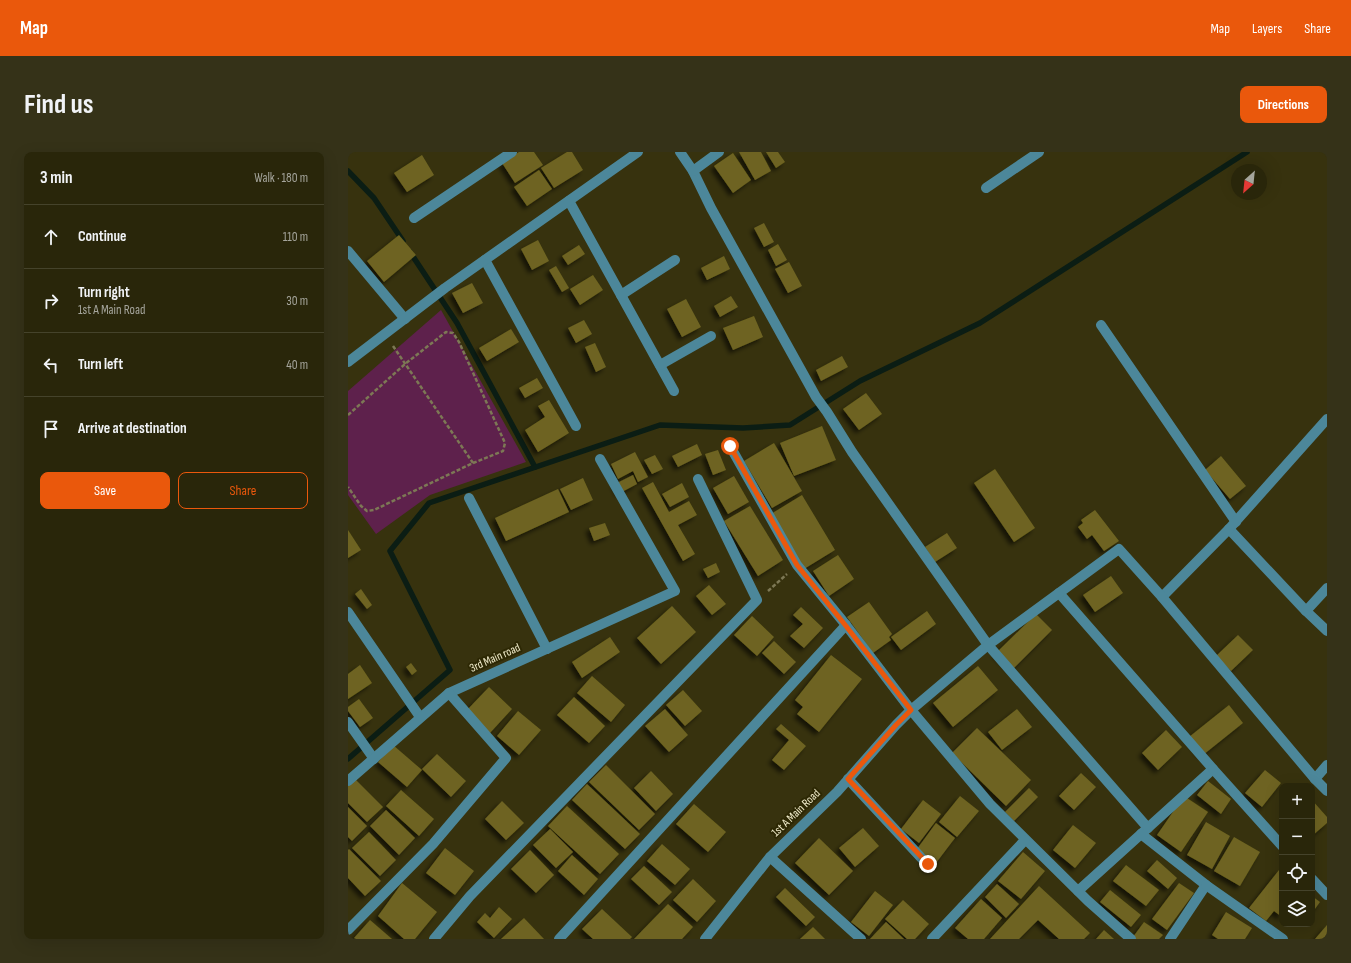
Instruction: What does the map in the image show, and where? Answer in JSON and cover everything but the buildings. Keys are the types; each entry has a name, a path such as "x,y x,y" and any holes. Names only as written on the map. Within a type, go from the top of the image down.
{"street":[{"path":"414,218 512,152"},
{"path":"348,362 445,288 638,152"},
{"path":"680,152 693,171 714,215 816,398 827,412 852,452 988,645 1144,831 1206,885 1283,939"},
{"path":"693,171 719,152"},
{"path":"986,188 1039,152"},
{"path":"569,201 674,391"},
{"path":"348,252 405,319"},
{"path":"485,260 576,426"},
{"path":"621,295 675,260"},
{"path":"1102,326 1232,525 1306,612 1327,631"},
{"path":"660,366 711,336"},
{"path":"1327,419 1232,525 1162,597 1315,779 1327,791"},
{"path":"730,446 797,565 911,710 990,804 1025,840 1130,939"},
{"name":"3rd Main road","path":"348,782 448,693 675,591 600,459"},
{"path":"434,939 470,896 757,600 698,478"},
{"path":"469,498 547,649"},
{"name":"1st A Main Road","path":"705,939 770,857 837,792 896,725 911,710 988,645 1119,549 1162,597"},
{"path":"1306,612 1327,588"},
{"path":"1059,593 1279,843"},
{"path":"348,612 420,717"},
{"path":"559,939 846,626"},
{"path":"348,930 433,844 506,758 448,693"},
{"path":"348,722 374,759"},
{"path":"1315,779 1327,765"},
{"path":"1078,891 1213,769"},
{"path":"848,779 928,864"},
{"path":"932,939 1025,840"},
{"path":"770,857 861,939"},
{"path":"1315,882 1327,895"},
{"path":"1170,939 1206,885"}],"path":[{"path":"348,415 405,364 446,332 453,334 459,342 506,443 503,451 374,510 367,511 361,506 348,487"},
{"path":"385,334 473,464"},
{"path":"757,600 797,565"}],"shaded area":[{"path":"441,310 526,462 430,495 376,534 348,495 348,391"}],"waterway":[{"path":"348,759 450,670 390,551 429,503 660,425 743,428 790,425 860,381 980,323 1247,152"},
{"path":"348,171 374,198 403,241"},
{"path":"410,252 457,323 535,467"}],"route":[{"path":"730,446 797,565 911,710 848,779 928,864"}]}
